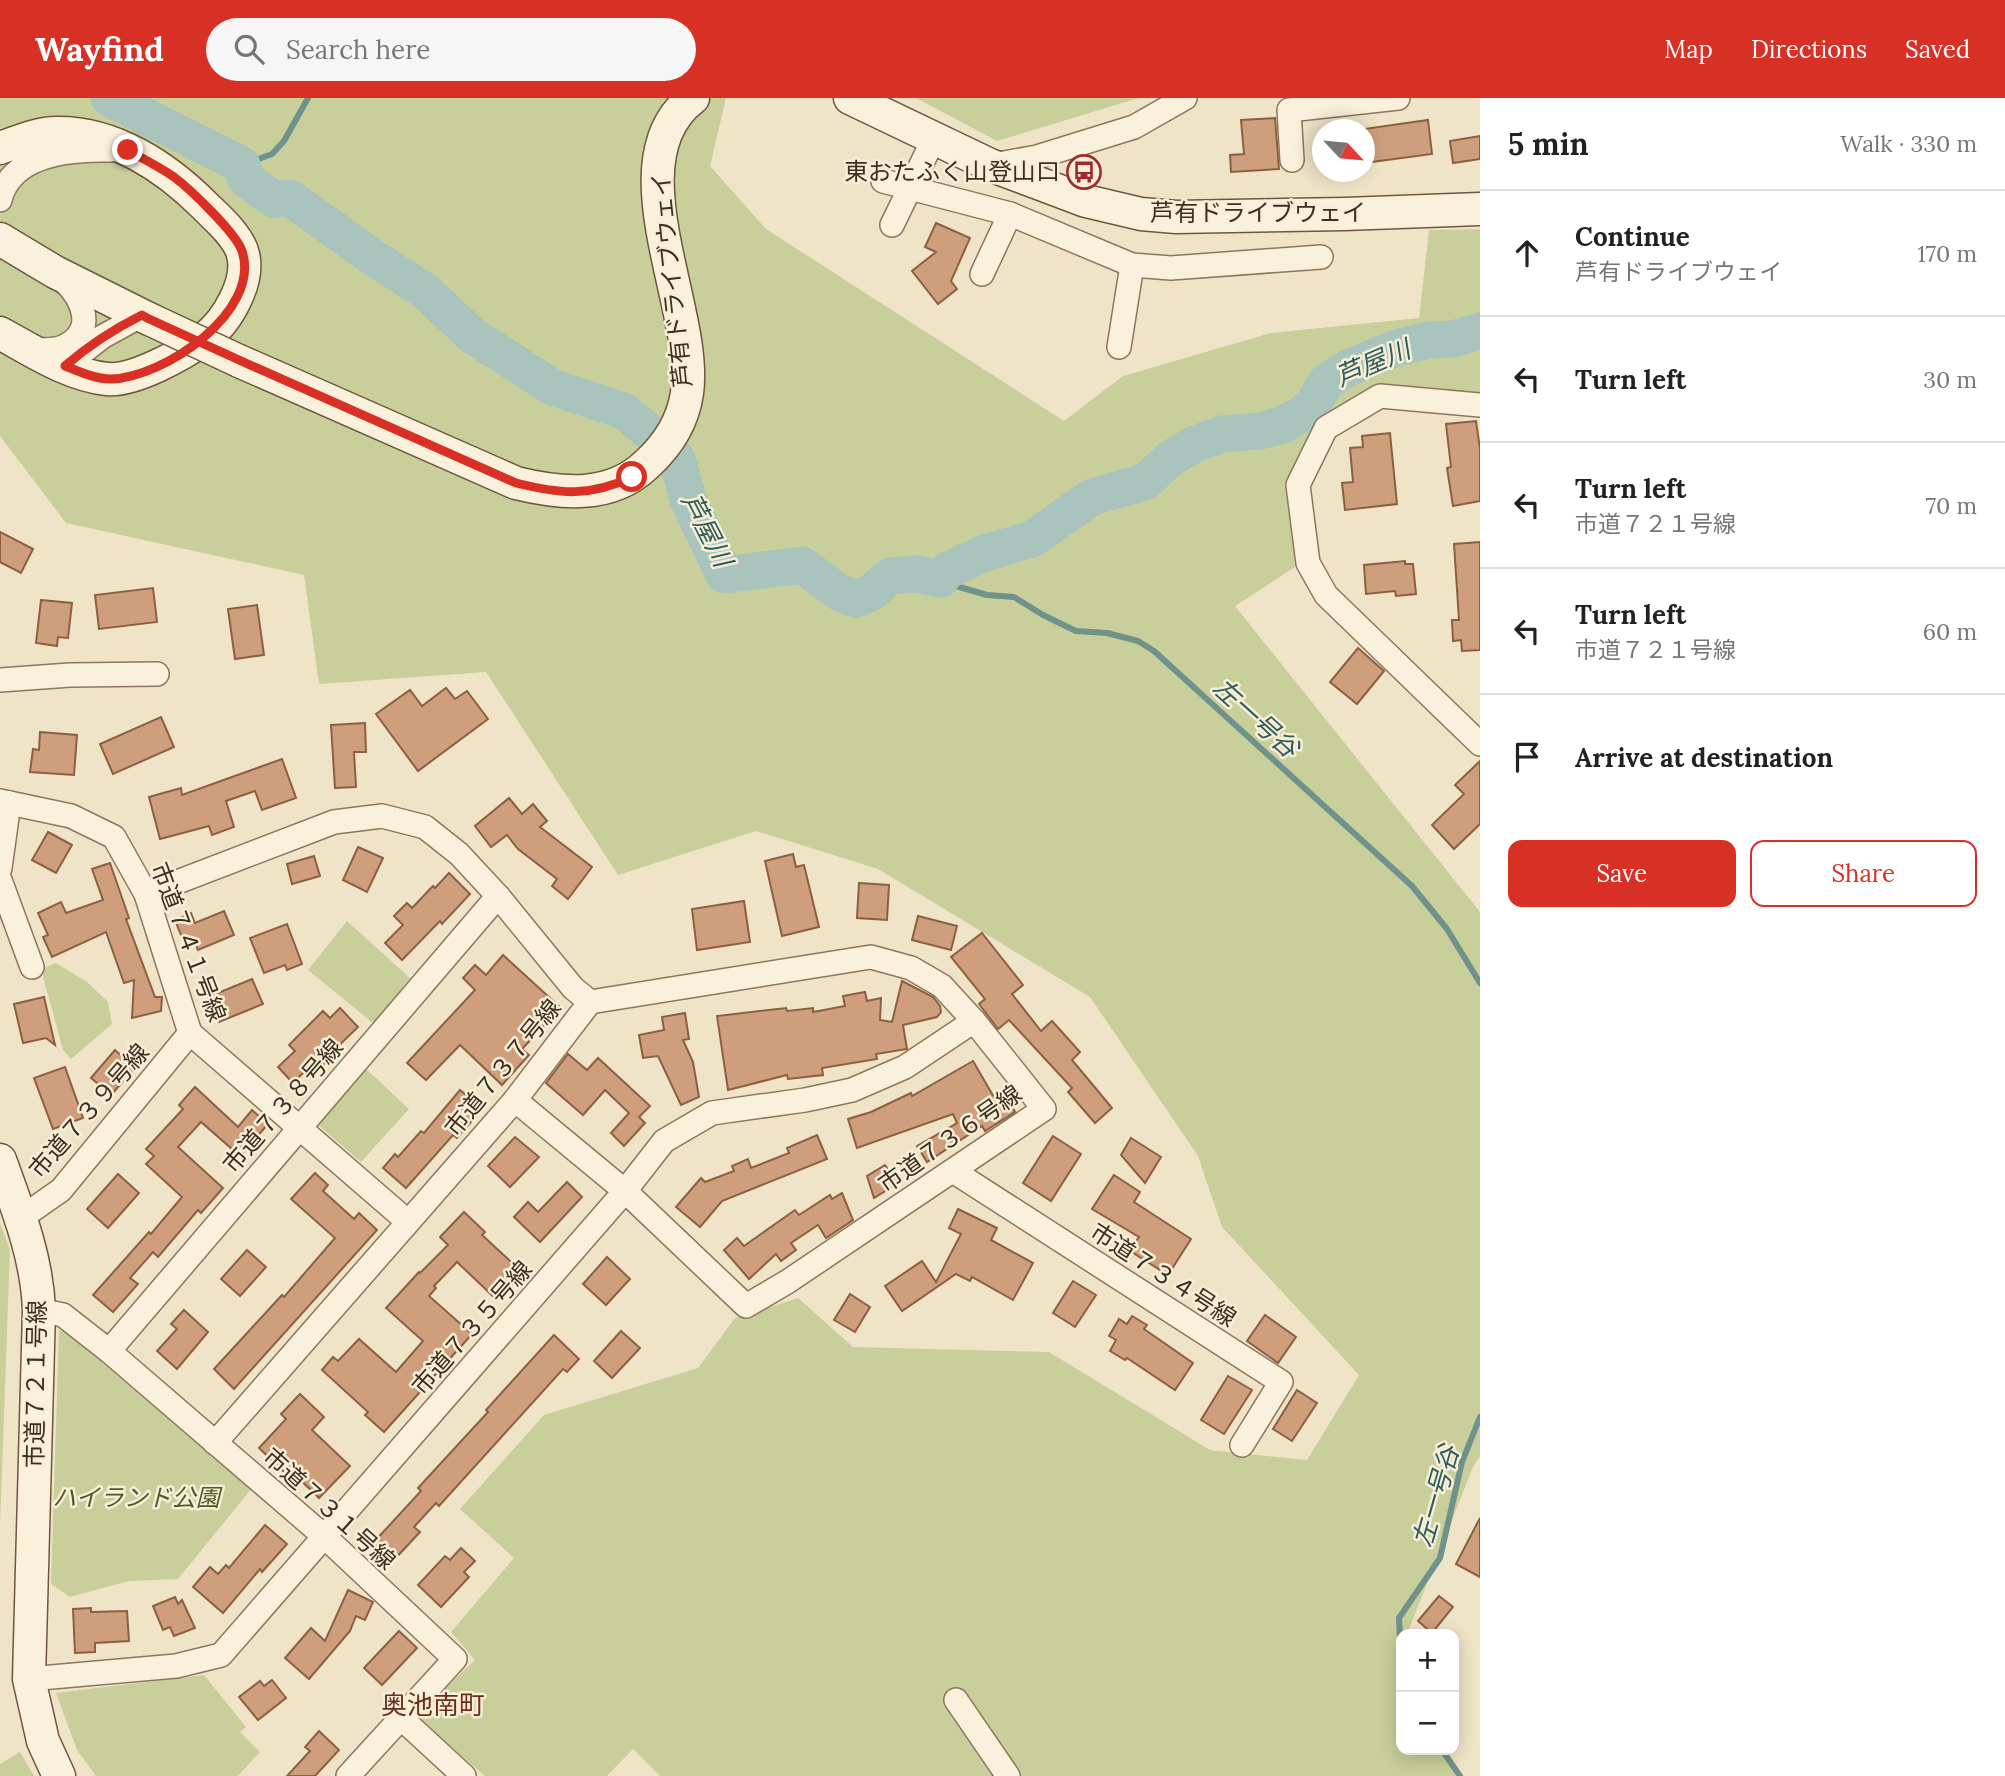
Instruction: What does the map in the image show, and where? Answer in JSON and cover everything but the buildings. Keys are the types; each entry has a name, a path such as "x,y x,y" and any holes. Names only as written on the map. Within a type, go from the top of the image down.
{"street":[{"name":"芦有ドライブウェイ","path":"4,239 55,272 145,316 516,483 565,492 584,492 612,486 632,477 659,452 673,434 682,412 687,391 687,366 660,208 657,166 670,127 693,98"},
{"name":"芦有ドライブウェイ","path":"850,98 990,165 1086,201 1141,214 1176,217 1480,209"},
{"path":"990,165 1037,157 1134,127 1185,98"},
{"path":"1292,160 1289,110 1398,98"},
{"path":"0,148 55,133 109,141 128,150 175,178 223,224 242,250 245,274 235,299 205,339 131,377 109,379 65,366 0,333"},
{"path":"892,225 934,138"},
{"path":"0,200 10,178 23,166 42,158 100,149 128,150"},
{"path":"883,181 1010,214 1132,265 1171,268 1321,257"},
{"path":"982,274 1010,214"},
{"path":"1119,347 1132,265"},
{"path":"30,349 63,347 79,335 85,320 82,303 72,288 55,272"},
{"path":"65,366 93,343 145,316"},
{"path":"1480,405 1380,396 1326,428 1298,485 1308,563 1326,595 1480,744"},
{"path":"0,680 70,675 157,674"},
{"path":"0,868 5,802"},
{"name":"市道７４１号線","path":"5,802 71,816 114,837 146,894 190,1032 407,1220"},
{"name":"市道７３７号線","path":"146,894 334,822 382,817 425,827 459,854 573,988 590,1002 515,1100 407,1220 215,1443"},
{"path":"0,880 32,967"},
{"name":"市道７３８号線","path":"109,1351 498,897"},
{"name":"市道７３６号線","path":"515,1100 625,1191 746,1306 787,1282 1044,1109 974,1021 942,986 911,968 871,957 590,1002"},
{"name":"市道７３５号線","path":"29,1679 176,1666 221,1655 625,1191 664,1141 712,1113 805,1100 852,1090 905,1067 974,1021"},
{"name":"市道７３９号線","path":"21,1218 61,1190 190,1032"},
{"name":"市道７２１号線","path":"0,1160 21,1218 38,1281 29,1679 43,1741 55,1774"},
{"name":"市道７３４号線","path":"953,1171 1282,1382 1242,1445"},
{"name":"市道７３１号線","path":"39,1310 63,1315 109,1351 325,1537 455,1659 348,1776"},
{"path":"956,1700 1007,1776"},
{"path":"401,1718 464,1776"}],"green space":[{"path":"0,98 726,98 710,166 766,229 1064,421 1123,376 1271,333 1419,318 1429,230 1480,229 1480,397 1374,389 1288,482 1295,567 1235,606 1480,912 1480,1456 1473,1467 1409,1629 1396,1629 1396,1755 1449,1755 1459,1776 660,1776 633,1749 607,1776 485,1776 416,1716 475,1660 451,1632 514,1558 460,1509 544,1415 698,1368 735,1318 798,1298 853,1347 1049,1352 1210,1450 1307,1460 1359,1375 1222,1227 1198,1156 1090,997 878,869 756,831 618,875 486,672 319,684 304,575 66,523 0,436"},
{"path":"916,98 1139,98 997,141"},
{"path":"347,921 410,978 374,1024 308,970"},
{"path":"56,963 87,982 108,1002 112,1024 71,1059 63,1050 41,969"},
{"path":"363,1066 409,1109 361,1162 316,1123"},
{"path":"0,1223 10,1250 0,1525"},
{"name":"ハイランド公園","path":"59,1330 73,1334 252,1488 178,1579 129,1581 70,1597 51,1584"},
{"path":"204,1675 246,1727 240,1732 260,1752 238,1776 96,1776 77,1750 56,1693"},
{"path":"20,1752 34,1776 0,1776 0,1764"}],"waterway":[{"name":"芦屋川","path":"109,98 242,165 246,179 273,199 290,198 425,291 472,335 552,387 624,411 677,459 688,499 724,575 802,565 840,593 856,599 872,592 890,576 916,574 941,579 947,571 982,554 1032,539 1092,497 1145,482 1171,458 1195,444 1222,434 1260,431 1283,425 1302,414 1314,403 1326,382 1348,368 1396,348 1429,340 1453,339 1480,331"},
{"path":"242,165 272,154 284,141 308,98"},
{"name":"左一号谷","path":"941,579 987,595 1014,597 1076,631 1107,633 1138,641 1154,651 1412,886 1447,929 1480,983"},
{"name":"左一号谷","path":"1400,1629 1399,1618 1440,1558 1462,1462 1480,1417"},
{"name":"左一号谷","path":"1445,1755 1460,1776"}],"place":[{"name":"東おたふく山登山口","path":"1084,172"}],"district":[{"name":"奥池南町","path":"433,1705"}],"route":[{"path":"128,150 175,178 223,224 242,250 245,274 235,299 205,339 156,366 131,377 109,379 88,375 65,366 102,337 142,315 147,318 239,360 516,483 541,489 584,492 612,486 632,477"}]}
